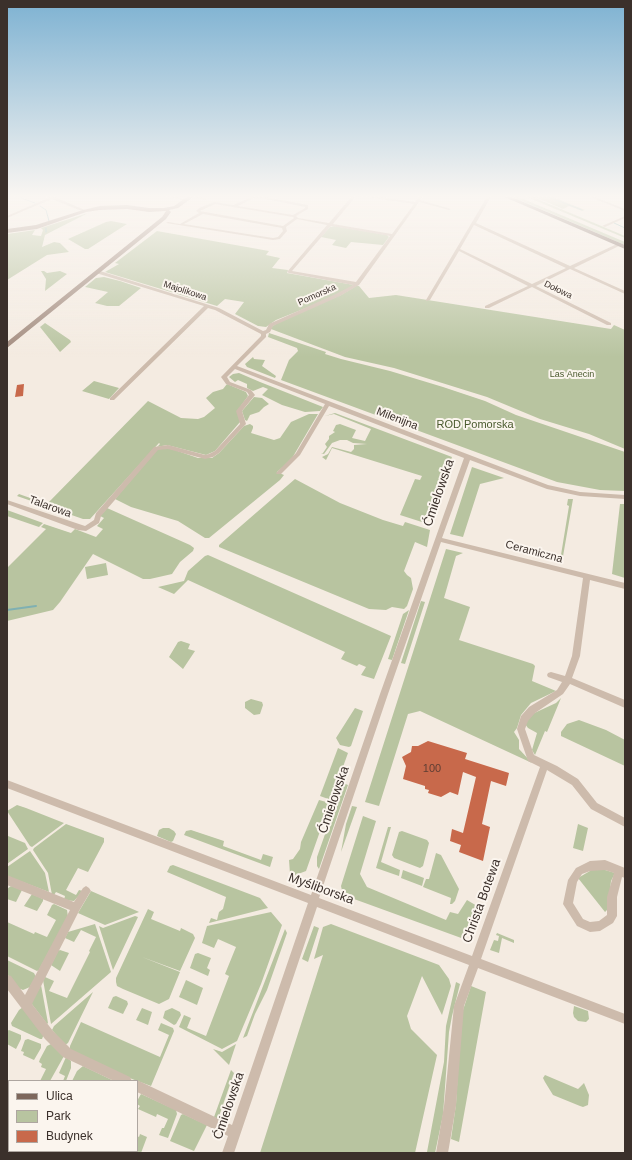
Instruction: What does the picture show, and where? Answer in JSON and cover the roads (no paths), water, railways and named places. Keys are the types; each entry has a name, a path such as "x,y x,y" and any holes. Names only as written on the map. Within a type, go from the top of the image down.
{"street":[{"path":"7,346 126,249"},
{"path":"309,249 290,272 357,284"},
{"name":"Pomorska","path":"86,529 97,521 98,515 156,448 168,447 205,458 217,452 243,424 239,411 252,395 249,391 228,382 224,377 264,336 263,333 268,331 271,325 326,301 357,284 383,249"},
{"path":"428,300 458,249"},
{"name":"Dołowa","path":"458,249 609,324"},
{"path":"531,249 625,293"},
{"path":"487,307 570,267 614,249"},
{"name":"Majolikowa","path":"98,272 207,306 230,315 263,333"},
{"path":"112,399 207,306"},
{"name":"Milenijna","path":"234,367 558,490 580,494 625,497"},
{"path":"279,473 298,454 328,403"},
{"name":"Ćmielowska","path":"228,1153 384,694 468,456"},
{"name":"Talarowa","path":"7,502 86,529"},
{"name":"Ceramiczna","path":"438,539 588,578 625,586"},
{"path":"588,578 576,656 568,680 562,690 553,698 532,710 524,719 521,729 531,758 575,782 594,806 625,823"},
{"path":"551,675 568,680 625,704"},
{"name":"Christa Botewa","path":"442,1153 450,1106 459,1006 545,765"},
{"name":"Myśliborska","path":"7,784 625,1019"},
{"path":"605,865 622,872 612,897 612,916 610,920 600,926 590,927 580,923 568,904 573,880 579,871 590,866 605,865"},
{"path":"7,880 76,908"},
{"path":"26,1005 86,891"},
{"path":"7,980 56,1042 67,1053 124,1080"},
{"path":"138,1086 235,1133"}],"waterway":[{"path":"7,610 36,606"}],"park label":[{"name":"Las Anecin","path":"572,375"},
{"name":"ROD Pomorska","path":"475,425"}]}
